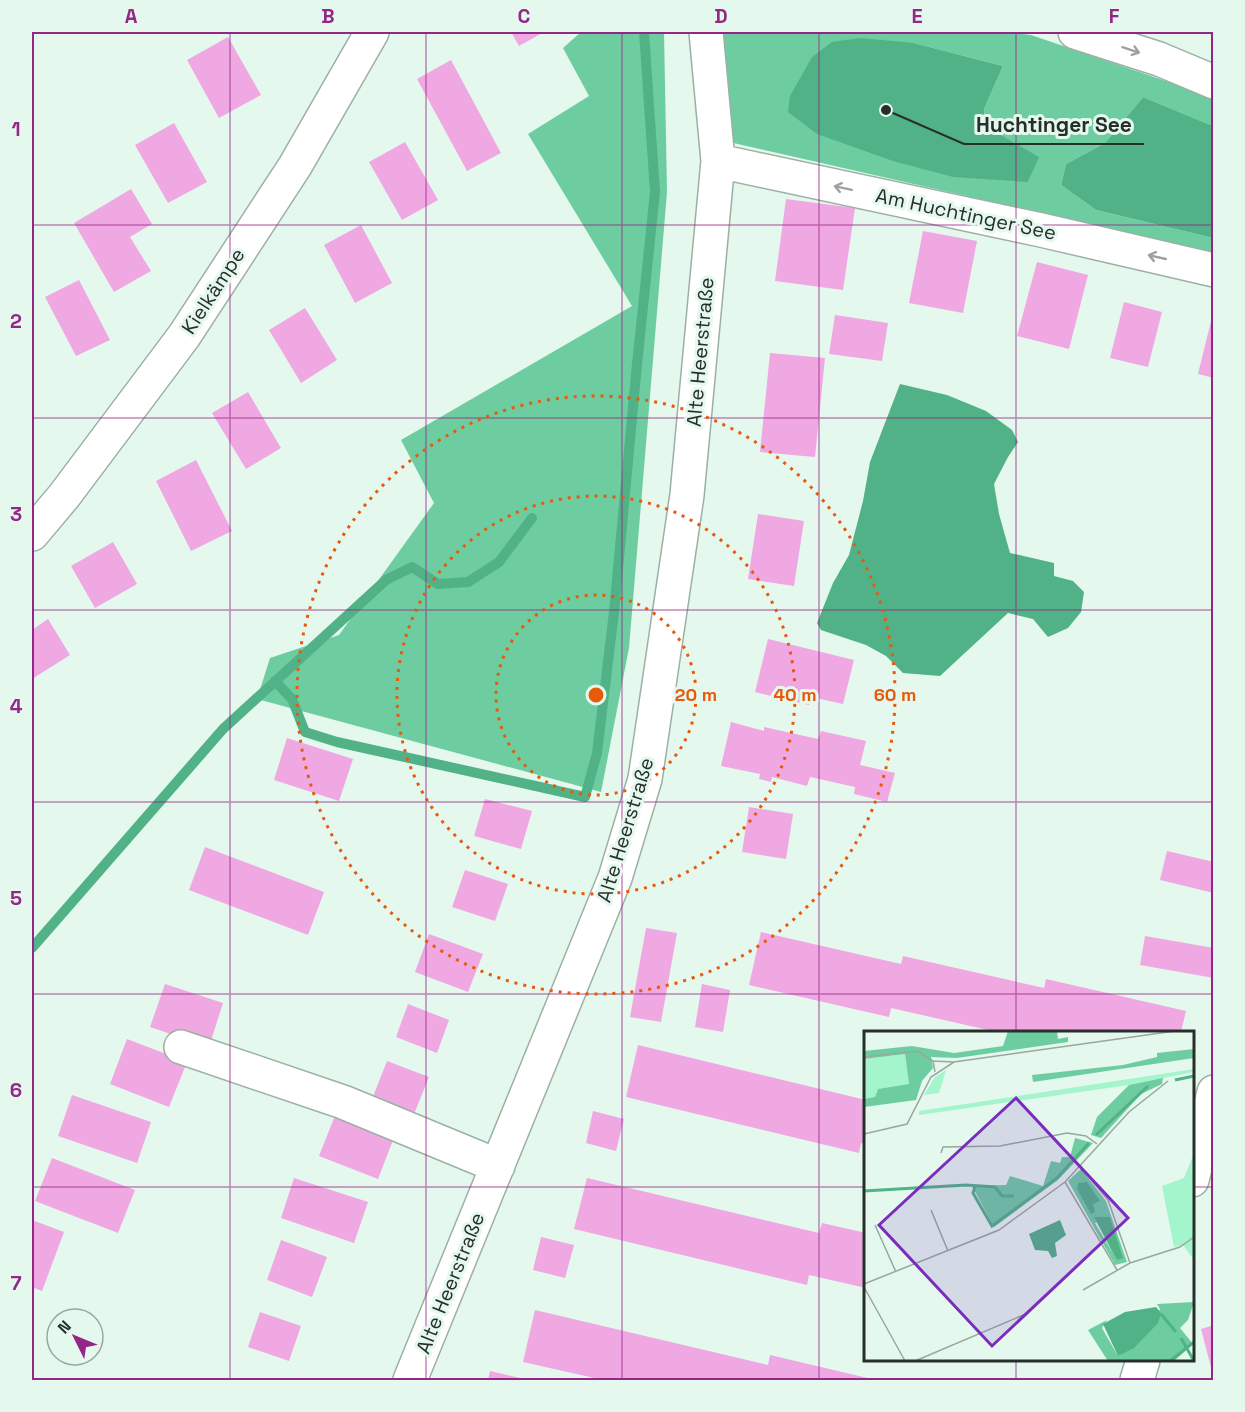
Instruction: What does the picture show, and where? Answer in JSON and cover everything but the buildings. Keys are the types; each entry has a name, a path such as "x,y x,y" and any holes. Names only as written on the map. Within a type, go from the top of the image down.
{"street":[{"name":"Kielkämpe","path":"32,534 64,496 184,336 295,166 372,32"},
{"name":"Alte Heerstraße","path":"410,1380 615,878 645,779 687,495 718,161 706,32"},
{"path":"1076,32 1159,59 1214,82"},
{"name":"Am Huchtinger See","path":"718,161 1041,230 1214,270"},
{"path":"181,1047 343,1102 498,1166"},
{"path":"1194,1172 1214,1092"},
{"path":"1137,1380 1142,1361"}],"shaded area":[{"path":"581,32 664,32 667,192 629,648 601,792 257,699 270,658 339,635 434,503 401,440 632,306 528,134 589,96 563,48"},
{"path":"722,32 1008,32 1031,35 1213,98 1213,126 1143,97 1105,143 1066,164 1061,185 1096,210 1213,238 1213,256 1124,232 729,142","holes":["914,43 1003,66 984,109 986,126 1038,157 1028,182"]},
{"path":"860,38 914,43 1003,66 984,109 986,126 1039,157 1028,182 953,177 893,161 817,134 788,112 790,96 812,57 832,42"},
{"path":"1143,97 1213,126 1213,238 1096,210 1061,185 1066,164 1105,143"},
{"path":"900,384 947,395 986,411 1012,430 1018,442 994,484 999,514 1010,553 1054,563 1054,576 1073,581 1084,592 1081,612 1068,628 1048,637 1033,619 1008,613 940,676 903,673 886,656 866,645 821,630 817,623 833,583 849,555 870,462"}],"waterway":[{"path":"275,681 292,699 305,732 337,742 585,797 597,753 614,612 655,192 644,32"},
{"path":"32,948 223,729 386,580 412,567 438,584 468,582 499,562 532,518"}],"place":[{"name":"Huchtinger See","path":"886,110"}]}
